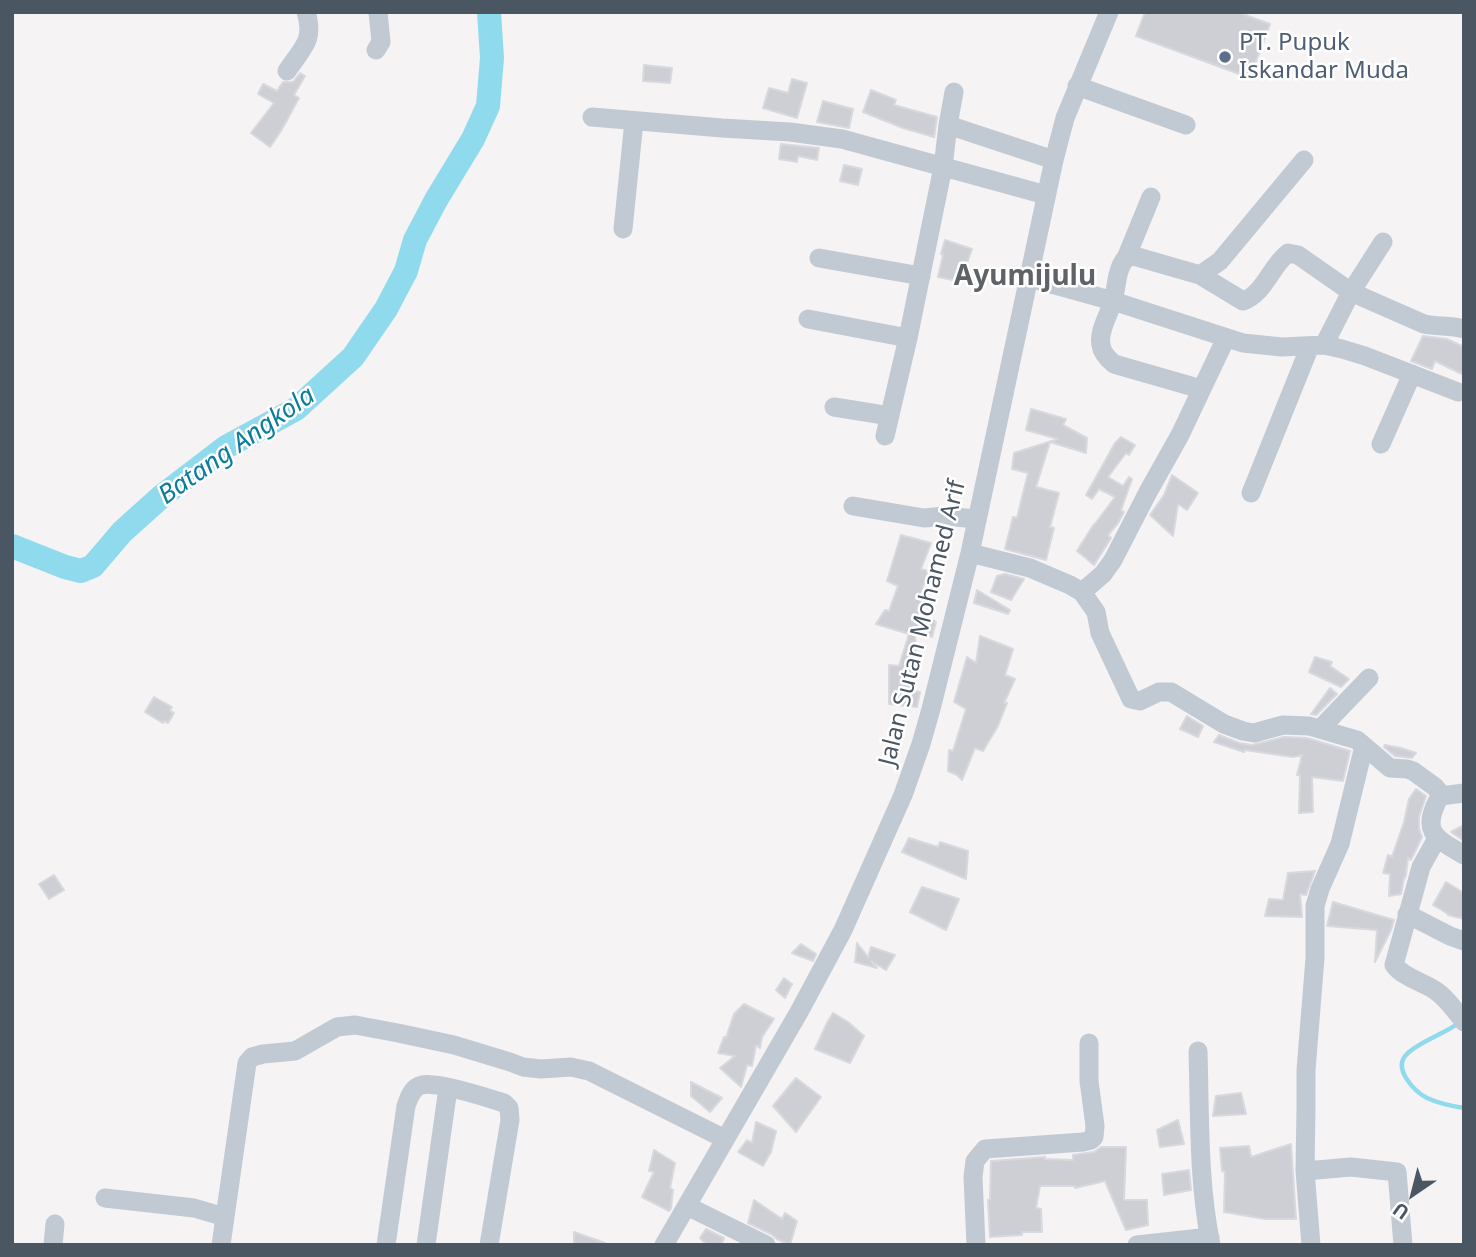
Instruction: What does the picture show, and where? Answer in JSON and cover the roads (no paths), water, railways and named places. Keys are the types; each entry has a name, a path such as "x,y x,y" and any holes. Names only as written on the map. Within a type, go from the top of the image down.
{"street":[{"path":"287,71 309,37 306,12"},
{"path":"376,50 382,42 378,12"},
{"name":"Jalan Sutan Mohamed Arif","path":"664,1245 799,1012 842,930 903,795 921,744 970,553 1046,195 1065,118 1109,12"},
{"path":"1077,86 1186,125"},
{"path":"885,436 943,167 954,92"},
{"path":"592,117 790,132 842,139 1046,195"},
{"path":"623,229 634,121"},
{"path":"948,125 1054,160"},
{"path":"1200,275 1220,261 1304,160"},
{"path":"1151,197 1126,258 1121,264 1113,301 1102,330 1101,345 1114,364 1201,389"},
{"path":"1251,493 1317,346 1383,242"},
{"path":"1126,258 1134,256 1200,275 1242,301 1255,294 1280,259 1288,253 1298,255 1350,292 1424,324 1464,329"},
{"path":"819,258 921,276"},
{"path":"1030,278 1242,342 1282,347 1317,346 1365,356 1458,392"},
{"path":"808,319 908,338"},
{"path":"1082,592 1104,574 1113,561 1147,492 1180,435 1226,338"},
{"path":"1381,444 1412,374"},
{"path":"834,408 890,416"},
{"path":"853,506 925,518 945,516 976,519"},
{"path":"970,553 1030,568 1082,592 1096,612 1100,633 1131,699 1136,702 1159,692 1171,692 1224,724 1243,731 1254,733 1283,725 1309,726 1357,740 1390,768 1413,771 1439,792 1440,796 1430,822 1437,838 1464,855"},
{"path":"1320,729 1369,678"},
{"path":"1311,1245 1305,1171 1306,1070 1315,958 1315,906 1340,844 1363,750 1362,744"},
{"path":"1440,796 1464,793"},
{"path":"1437,838 1421,867 1394,965 1399,971 1441,995 1460,1018"},
{"path":"1407,914 1464,941"},
{"path":"221,1245 247,1063 252,1057 263,1054 295,1051 337,1027 355,1025 398,1032 454,1045 523,1068 571,1067 589,1071 725,1139"},
{"path":"976,1245 973,1177 975,1161 985,1149 1083,1142 1094,1137 1089,1042"},
{"path":"1137,1245 1211,1241 1202,1174 1198,1052"},
{"path":"386,1245 406,1106 414,1089 426,1084 504,1103 509,1108 510,1120 489,1245"},
{"path":"426,1245 448,1088"},
{"path":"1305,1171 1351,1167 1397,1172 1403,1245"},
{"path":"105,1198 194,1208 225,1217"},
{"path":"687,1206 766,1245"},
{"path":"53,1245 55,1224"}],"waterway":[{"name":"Batang Angkola","path":"12,546 81,571 93,566 122,532 162,496 226,447 296,409 353,357 386,309 406,271 415,240 473,139 488,106 492,58 489,12"},
{"path":"1457,1024 1411,1051 1406,1055 1402,1067 1411,1085 1422,1095 1440,1103 1464,1108"}],"place":[{"name":"PT. Pupuk Iskandar Muda","path":"1225,57"}],"district":[{"name":"Ayumijulu","path":"1025,277"}]}
